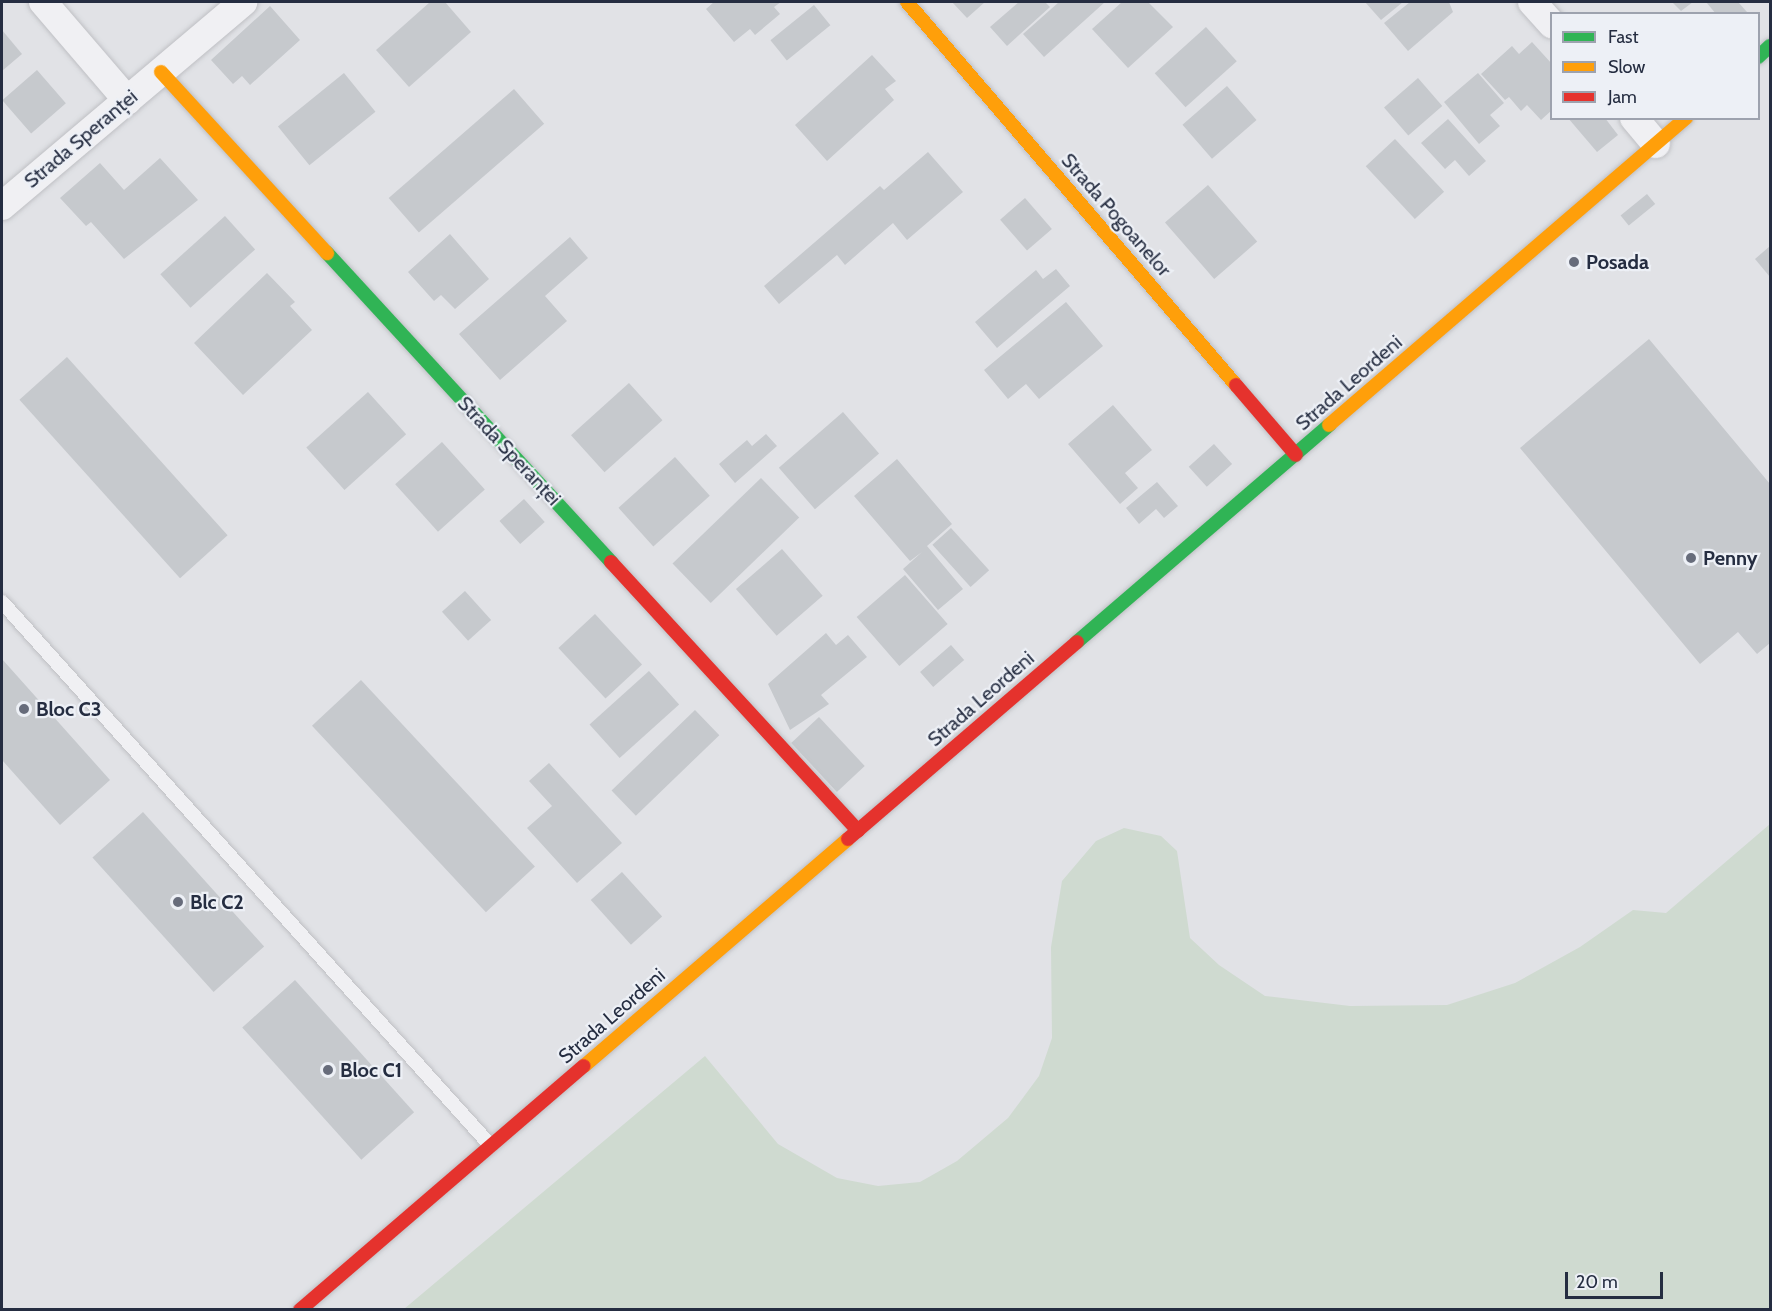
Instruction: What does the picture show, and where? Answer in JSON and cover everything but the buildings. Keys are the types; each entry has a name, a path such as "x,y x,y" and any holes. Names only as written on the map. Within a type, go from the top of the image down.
{"main road":[{"name":"Strada Pogoanelor","path":"907,2 1296,455"},
{"name":"Strada Speranței","path":"161,72 858,831"},
{"name":"Strada Leordeni","path":"300,1310 1684,120"}],"street":[{"path":"43,2 128,100"},
{"name":"Strada Speranței","path":"2,206 243,2"},
{"path":"1532,2 1550,23"},
{"path":"1636,120 1656,144"}],"lane":[{"path":"2,602 490,1146"}],"shaded area":[{"path":"1770,824 1770,1309 404,1309 705,1056 778,1144 837,1178 878,1186 920,1182 957,1161 1008,1118 1039,1076 1052,1038 1051,947 1062,881 1096,841 1124,828 1161,836 1177,851 1190,938 1219,965 1265,996 1350,1006 1447,1005 1515,983 1580,947 1633,910 1666,913"}],"traffic: fast":[{"path":"1760,55 1770,46"},
{"path":"327,253 611,562"},
{"path":"1077,642 1329,425"}],"traffic: slow":[{"path":"907,2 1236,385"},
{"path":"161,72 327,253"},
{"path":"1329,425 1684,120"},
{"path":"584,1066 848,839"}],"traffic: jam":[{"path":"1236,385 1296,455"},
{"path":"611,562 858,831"},
{"path":"848,839 1077,642"},
{"path":"300,1310 584,1066"}],"place":[{"name":"Posada","path":"1574,262"},
{"name":"Penny","path":"1691,558"},
{"name":"Bloc C3","path":"24,709"},
{"name":"Blc C2","path":"178,902"},
{"name":"Bloc C1","path":"328,1070"}]}
